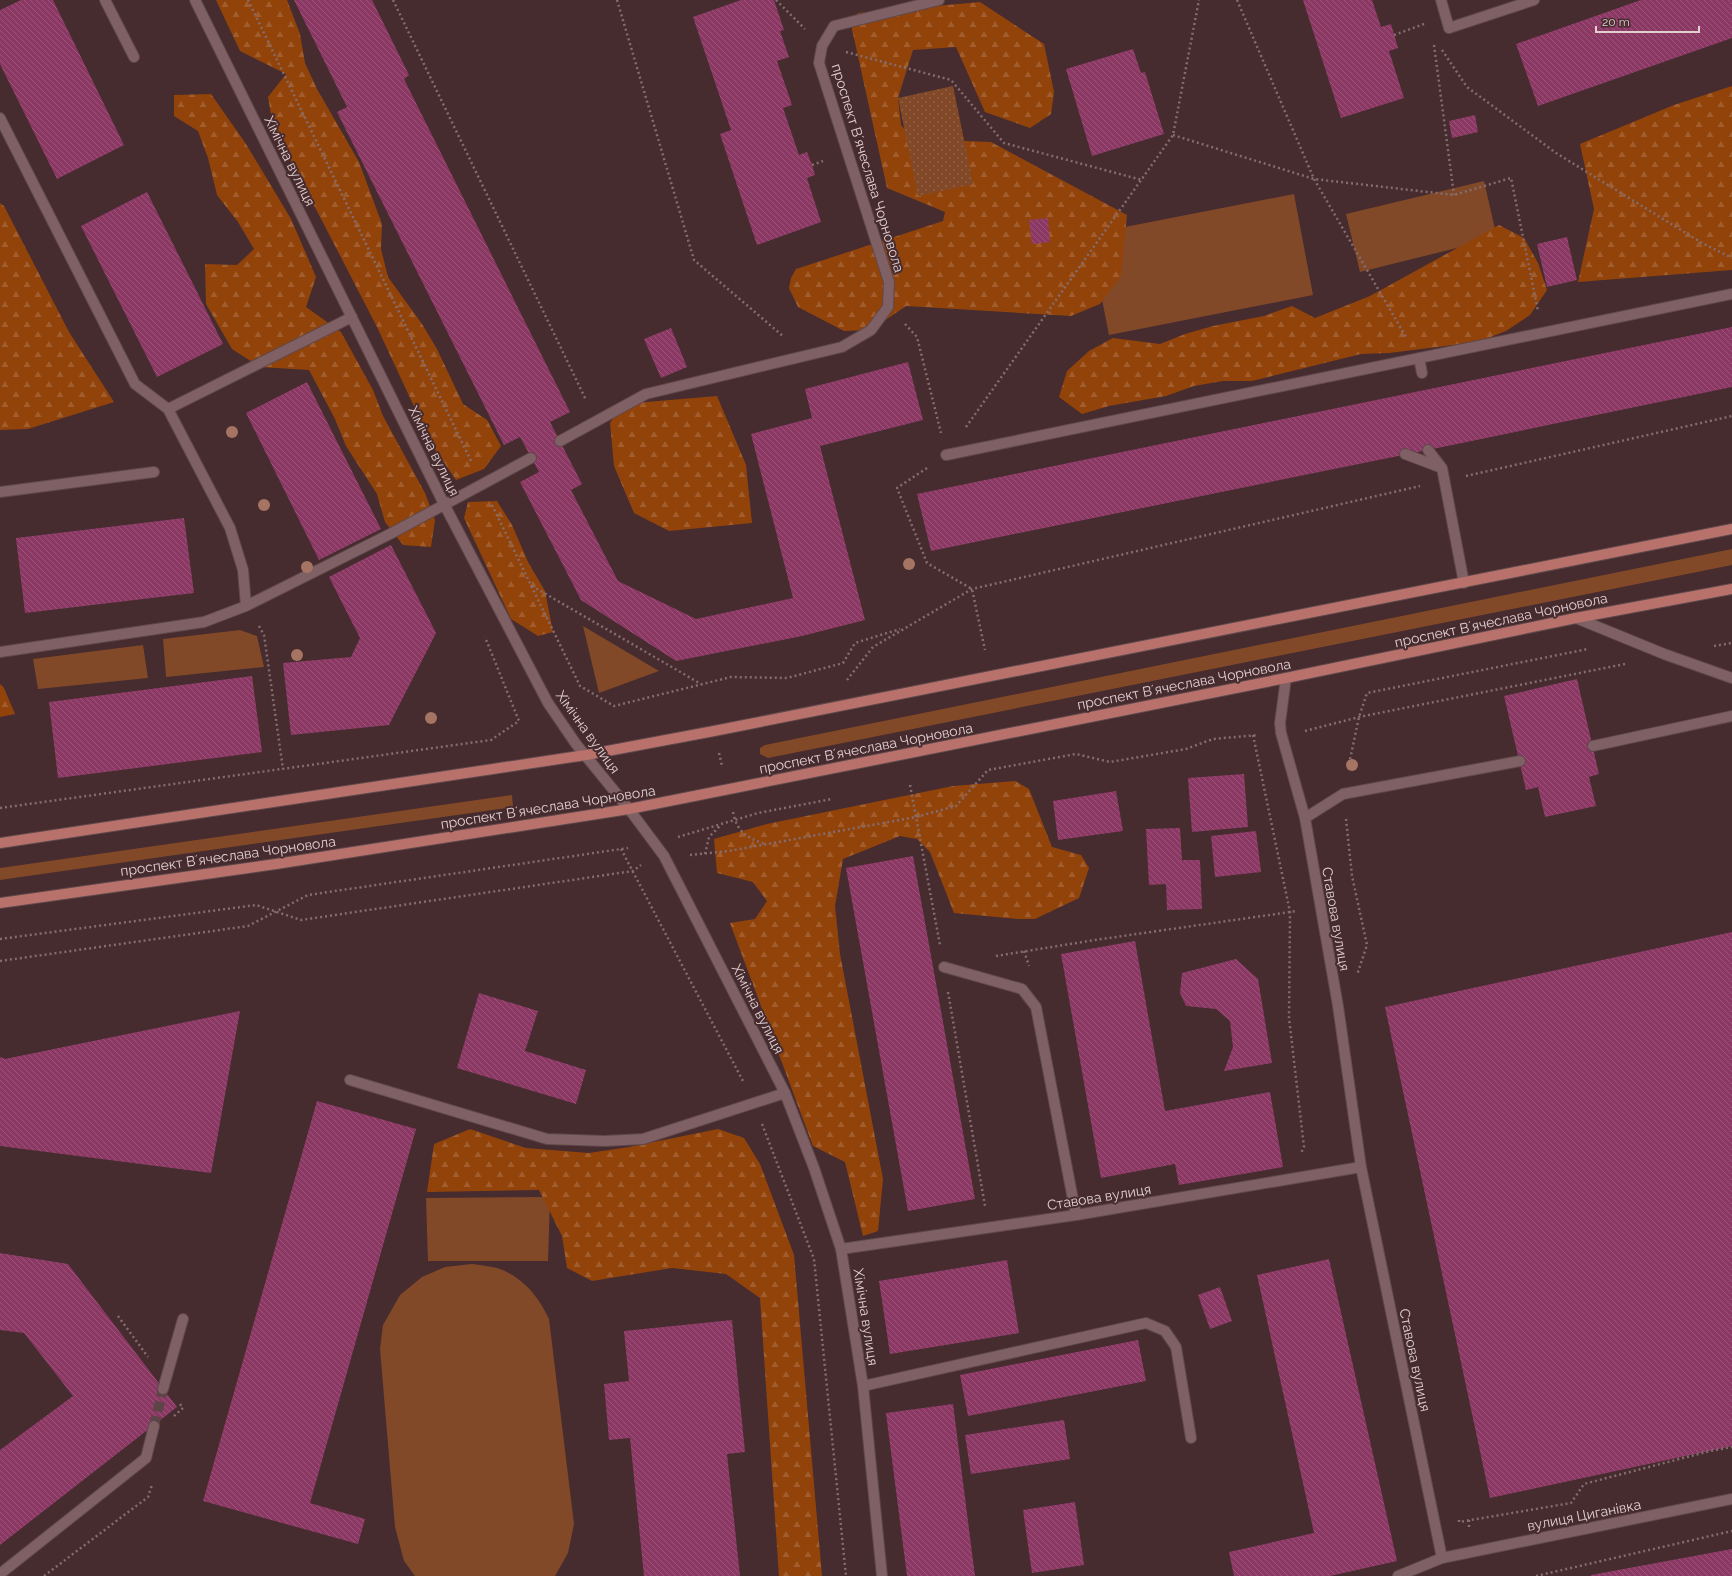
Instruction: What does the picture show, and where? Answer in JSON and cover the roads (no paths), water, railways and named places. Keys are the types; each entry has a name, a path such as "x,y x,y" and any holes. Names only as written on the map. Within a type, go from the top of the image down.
{"main road":[{"path":"0,843 586,755 1732,529"},
{"name":"проспект Вʼячеслава Чорновола","path":"0,903 276,864 629,809 1286,678 1576,618 1732,588"}],"street":[{"path":"105,0 134,56"},
{"name":"Хімічна вулиця","path":"195,0 444,504 548,703 576,744 629,809 664,856 785,1093 814,1168 841,1249 863,1386 882,1576"},
{"name":"проспект Вʼячеслава Чорновола","path":"560,442 646,394 842,347 871,330 888,307 889,282 819,63 822,46 834,26 939,0"},
{"path":"1441,0 1449,28 1534,0"},
{"path":"0,118 135,384 168,409 230,528 243,570 246,606"},
{"path":"946,455 1732,294"},
{"path":"168,409 352,317"},
{"path":"1419,358 1422,373"},
{"path":"1428,450 1442,468 1464,583"},
{"path":"1405,454 1442,468"},
{"path":"0,652 204,622 246,606 390,534 531,458"},
{"path":"0,492 154,472"},
{"path":"1576,618 1664,654 1732,678"},
{"name":"Ставова вулиця","path":"1286,678 1280,723 1281,734 1305,818 1338,1006 1361,1168 1442,1558"},
{"path":"1593,746 1732,716"},
{"path":"1305,818 1343,794 1520,761"},
{"path":"944,967 1022,989 1036,1007 1076,1215"},
{"path":"350,1080 547,1139 605,1141 643,1139 785,1093"},
{"name":"Ставова вулиця","path":"841,1249 1076,1215 1361,1168"},
{"path":"163,1389 183,1319"},
{"path":"863,1386 1146,1323 1165,1331 1176,1348 1191,1438"},
{"path":"0,1574 146,1458 154,1426"},
{"name":"вулиця Циганівка","path":"1398,1576 1442,1558 1732,1499"}],"tunnel":[{"path":"154,1426 163,1389"}]}
